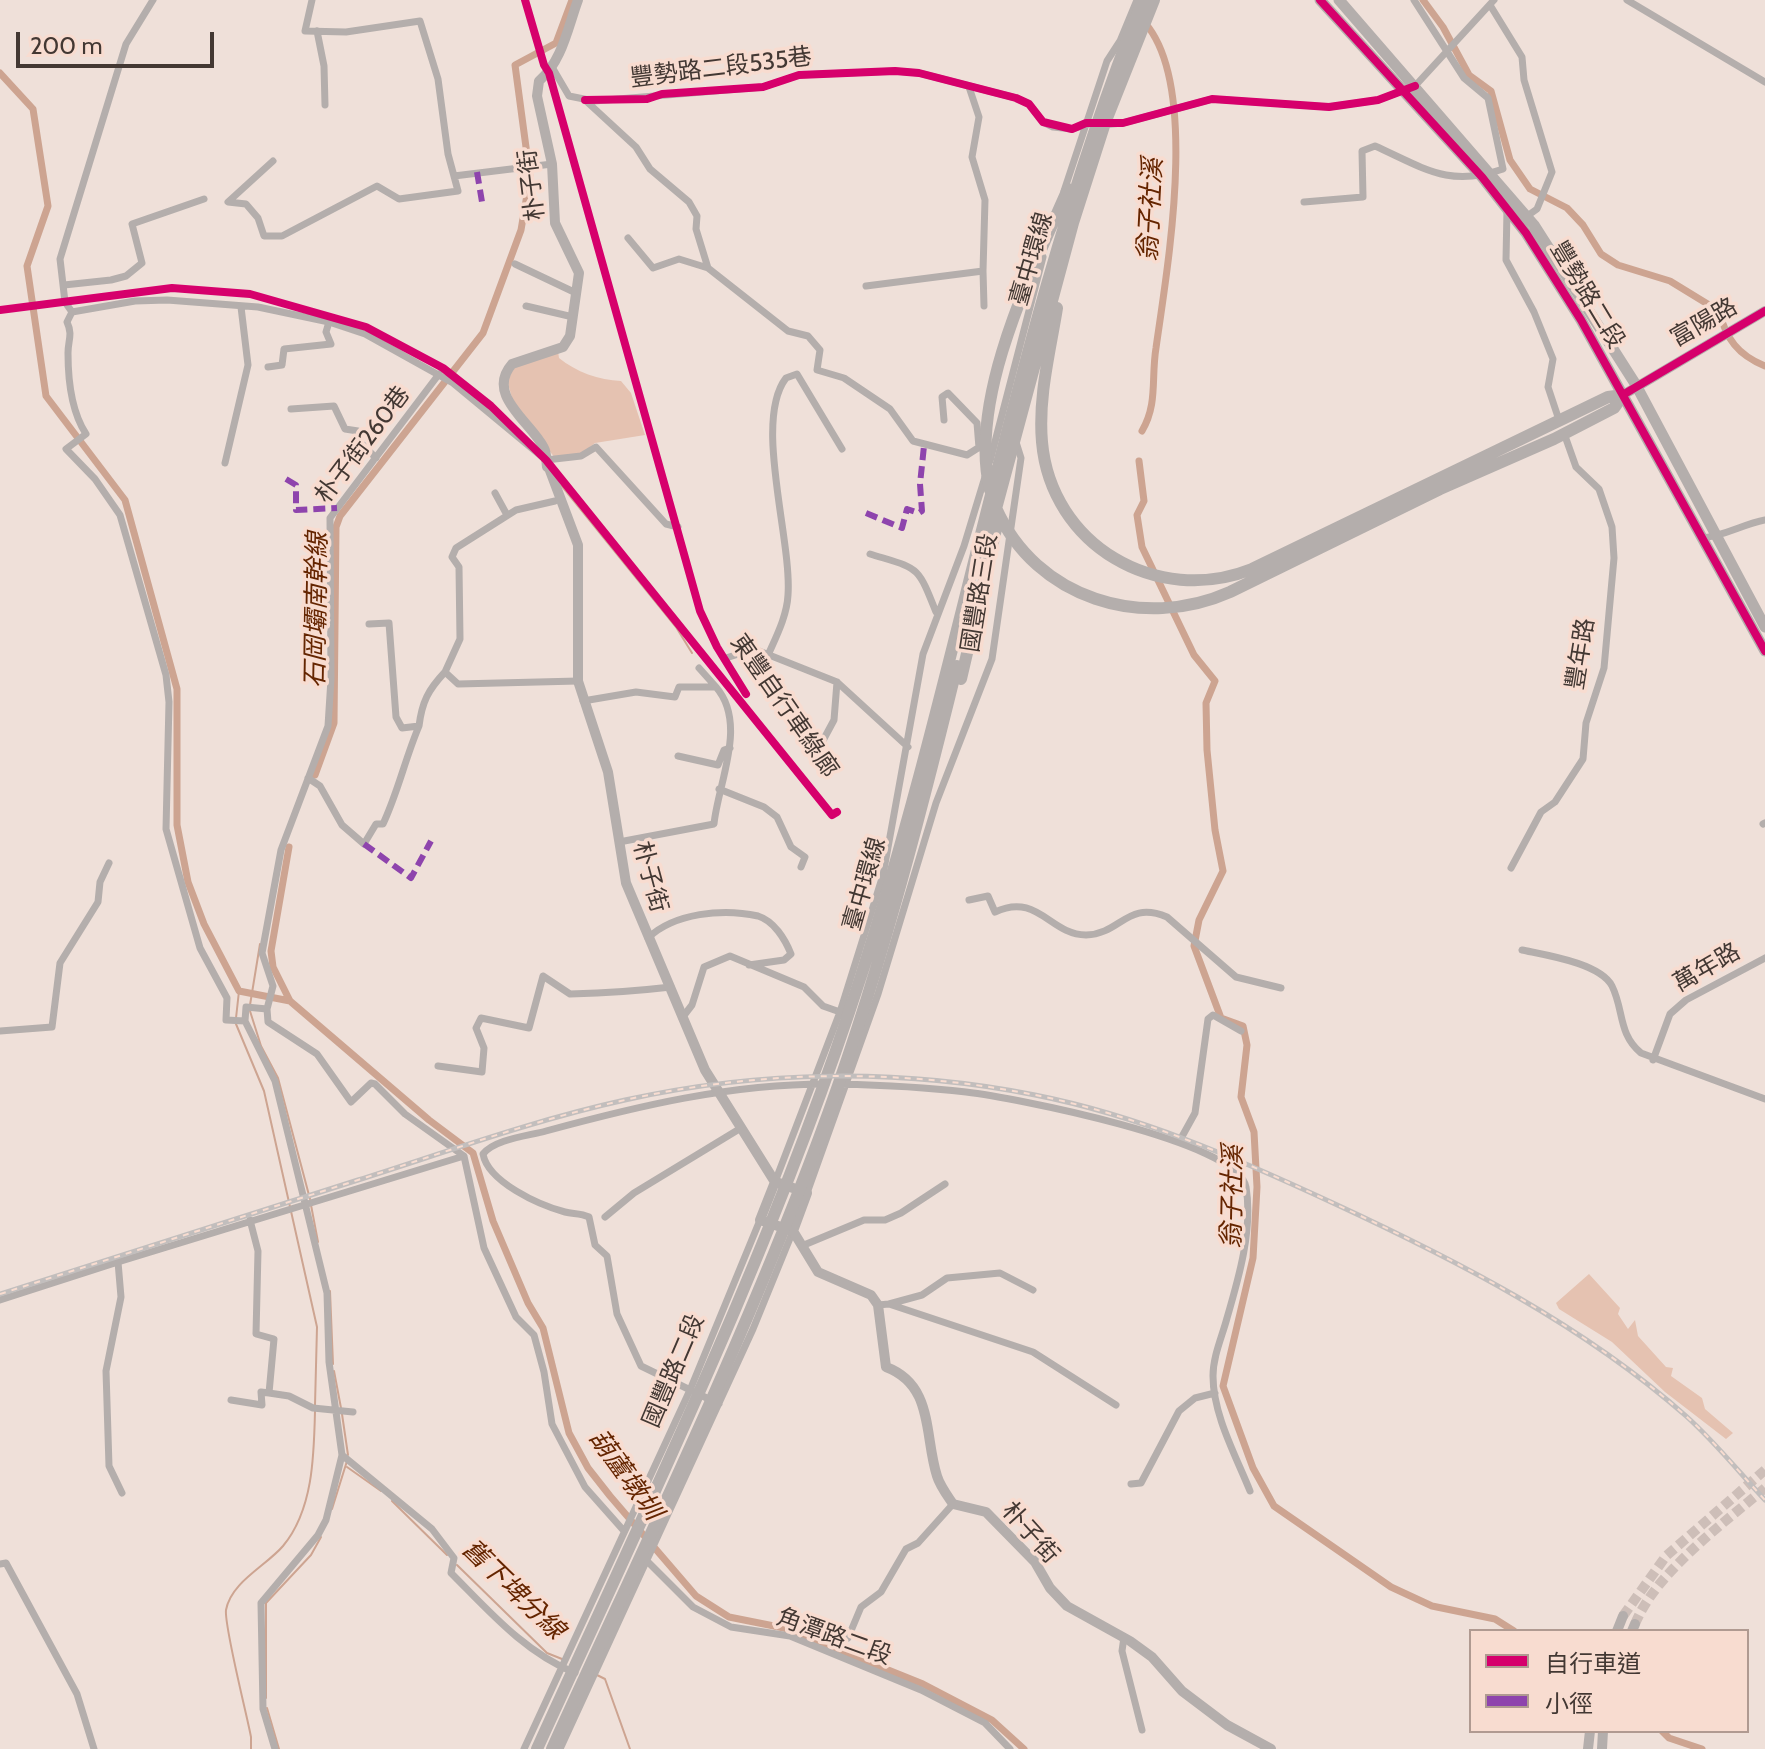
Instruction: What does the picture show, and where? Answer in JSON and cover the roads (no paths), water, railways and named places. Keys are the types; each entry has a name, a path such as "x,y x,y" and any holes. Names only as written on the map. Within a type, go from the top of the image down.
{"highway":[{"name":"臺中環線","path":"552,1749 665,1510 768,1269 847,1059 932,768 1073,223 1105,123 1155,0"},
{"name":"臺中環線","path":"537,1749 731,1323 812,1118 887,891 1054,255 1090,138 1139,1"},
{"path":"887,891 917,752 1052,259 1095,125"},
{"path":"1090,138 1039,256 987,407 983,450 993,500 1009,533 1033,559 1063,583 1106,605 1178,608 1209,601 1608,397 1623,395"},
{"path":"1073,223 1045,375 1042,443 1049,477 1062,508 1075,528 1105,554 1135,569 1170,580 1228,578 1437,484"},
{"path":"882,942 947,741 1016,442"}],"main road":[{"name":"豐勢路二段","path":"1320,0 1403,91 1487,175 1507,208 1523,219 1701,538 1759,619"},
{"name":"豐勢路二段","path":"1339,0 1415,86 1523,219 1636,385 1759,619 1765,651"}],"street":[{"path":"72,312 65,302 60,259 126,44 153,0"},
{"path":"273,161 228,202 246,204 258,218 264,236 282,236 377,186 399,199 458,191 438,79 420,21 346,32 305,31 312,0"},
{"name":"朴子街","path":"578,0 552,67 539,81 537,96 552,164 555,223 579,273 568,344 512,364 504,379 508,400 544,447 555,501 578,555"},
{"name":"國豐路三段","path":"793,1231 878,994 936,803 992,659 1021,458 1016,442 1095,125 1145,27 1155,0"},
{"path":"1304,202 1363,197 1362,151 1375,146 1438,174 1465,180 1503,169 1488,98 1464,78 1450,51 1414,0"},
{"path":"1627,0 1763,79 1765,88"},
{"name":"國豐路三段","path":"775,1182 840,1012 883,875 923,654 936,612 964,546 994,448 1044,254 1118,61 1120,41 1139,1"},
{"path":"1415,86 1492,2 1522,57 1524,80 1552,172 1537,209 1523,219"},
{"path":"317,31 324,66 325,105"},
{"path":"552,67 569,96 585,100 636,147 650,169 689,202 697,216 696,229 708,268"},
{"name":"豐勢路二段535巷","path":"585,100 647,99 662,94 763,87 799,75 895,71 919,73 1029,104 1043,122 1053,127 1072,129 1217,99 1329,107 1378,100 1415,86"},
{"path":"969,87 979,117 972,157 985,200 984,306"},
{"path":"454,176 552,164"},
{"path":"64,285 126,276 142,263 132,224 204,199"},
{"path":"1507,208 1506,260 1540,325 1553,359 1548,387 1558,417"},
{"path":"628,238 653,268 679,259 708,268 788,331 815,342 820,350 817,370 844,378 890,409 913,441 967,455 978,448 994,448"},
{"path":"515,264 576,293"},
{"path":"866,286 983,271"},
{"path":"72,312 135,301 181,300 286,311 365,334 453,383 546,460 581,456 596,447 666,524 678,527"},
{"path":"526,306 573,317"},
{"path":"225,463 248,365 241,307"},
{"name":"富陽路","path":"1623,395 1765,311"},
{"path":"72,312 67,322 72,335 68,349 75,417 86,434 66,449 95,479 120,515 166,675 169,702 166,829 200,948 227,998 224,1015 229,1021 245,1021"},
{"path":"268,367 282,365 284,349 331,344 326,332 329,322"},
{"name":"朴子街260巷","path":"267,1009 273,986 262,953 281,850 328,726 331,679 330,518 439,374"},
{"path":"769,653 788,597 781,492 771,428 775,400 786,378 797,374 842,449"},
{"path":"944,420 942,397 948,393 977,423 978,448"},
{"path":"291,409 334,406 345,429 358,431 361,443 376,458"},
{"name":"豐年路","path":"1511,868 1541,812 1555,802 1583,759 1586,723 1604,668 1614,558 1612,527 1599,489 1576,467 1565,436"},
{"name":"朴子街","path":"546,460 574,530 578,555 578,681 608,772 626,883 716,1091 775,1182"},
{"path":"495,493 507,515"},
{"path":"308,778 320,786 342,825 364,844 376,824 383,824 399,789 405,758 419,726 419,712 429,689 445,672 460,639 459,567 452,557 456,548 507,515 555,501"},
{"path":"1701,538 1716,538 1740,524 1765,520"},
{"path":"870,554 915,568 922,574 936,612"},
{"path":"369,624 389,623 396,717 402,728 419,726"},
{"path":"726,658 754,649 837,682 880,725 908,747"},
{"path":"619,842 714,824 730,748 726,701 699,668"},
{"path":"445,672 458,684 578,681"},
{"path":"819,748 834,720 837,682"},
{"path":"583,701 636,692 675,697 679,687 716,687"},
{"path":"678,756 718,765 724,750 730,748"},
{"path":"719,789 764,807 777,817 791,847 805,857 801,867"},
{"path":"0,1031 52,1027 60,963 98,902 100,882 109,863"},
{"path":"969,900 988,896 995,912 1008,906 1023,906 1083,935 1105,930 1144,910 1156,912 1167,917 1236,977 1281,988"},
{"path":"648,938 657,930 702,913 758,916 781,935 791,954 784,960 749,965"},
{"path":"1522,950 1558,957 1607,979 1613,988 1629,1043 1653,1060 1765,1099"},
{"path":"682,1018 692,1005 704,967 730,956 804,987 823,1006 840,1012"},
{"name":"萬年路","path":"1653,1060 1670,1014 1686,1000 1765,958"},
{"path":"438,1066 482,1072 484,1048 476,1028 481,1018 529,1028 543,976 570,994 603,991 614,994 671,987"},
{"path":"275,1749 263,1709 261,1603 318,1535 326,1520 342,1455 329,1362 327,1293 309,1202 275,1081 245,1021 246,1007 267,1009 268,1022 317,1054 351,1102 375,1084 405,1114 464,1156 484,1248 516,1317 534,1335 544,1372 552,1424 585,1487 624,1531"},
{"path":"1179,1142 1195,1113 1208,1019 1213,1015 1241,1031"},
{"path":"719,1404 641,1366 617,1314 607,1256 595,1245 589,1217 539,1201 501,1180 487,1168 483,1154 488,1148 633,1107 716,1091 845,1084 943,1089 1039,1104 1179,1142 1223,1161 1241,1175 1246,1187 1246,1247 1215,1360 1215,1393 1250,1491"},
{"path":"605,1217 634,1193 741,1128"},
{"path":"0,1300 294,1206 464,1156"},
{"path":"775,1182 807,1193"},
{"name":"國豐路二段","path":"524,1749 690,1390 775,1182"},
{"path":"804,1245 864,1220 885,1220 945,1184"},
{"path":"250,1220 258,1251 256,1334 274,1339 269,1393"},
{"path":"760,1220 793,1231 818,1272 871,1295 884,1304 1033,1352 1116,1405"},
{"path":"560,1749 648,1562 793,1231"},
{"path":"118,1262 121,1297 106,1371 109,1466 122,1493"},
{"path":"884,1304 922,1295 947,1278 1000,1273 1033,1290"},
{"path":"848,1638 861,1607 881,1592 906,1549 918,1543 953,1504 936,1474 923,1405 916,1389 907,1377 886,1367 884,1304"},
{"path":"231,1400 262,1405 261,1392 289,1396 306,1406 353,1412"},
{"path":"1131,1484 1141,1483 1183,1408 1199,1396 1215,1393"},
{"path":"342,1455 432,1529 454,1558 451,1573 521,1643 561,1668 592,1680"},
{"name":"朴子街","path":"953,1504 986,1512 1035,1562 1058,1598 1152,1657 1189,1696 1227,1725 1269,1747"},
{"name":"角潭路二段","path":"648,1562 693,1607 731,1627 790,1636 921,1690 990,1726 1010,1749"},
{"path":"0,1564 6,1563 77,1694 94,1749"},
{"path":"1618,1629 1623,1616"},
{"path":"1124,1637 1122,1651 1142,1730"}],"waterway":[{"name":"石岡壩南幹線","path":"315,775 334,723 336,527 340,516 483,333 521,230 530,177 515,65 556,43 572,0"},
{"path":"1423,0 1443,27 1469,75 1491,91 1510,160 1530,189 1567,208 1583,225 1601,254 1618,265 1670,281 1719,311 1734,345 1747,357 1765,366"},
{"name":"翁子社溪","path":"1142,431 1152,401 1167,273 1176,133 1171,89 1162,52 1145,23"},
{"path":"0,73 33,109 48,206 27,266 46,396 125,500 177,689 177,825 188,882 204,924 239,991 290,1001"},
{"name":"翁子社溪","path":"1139,461 1144,501 1137,515 1142,547 1194,655 1215,681 1206,703 1207,750 1215,830 1223,871 1199,920 1194,946 1221,1018 1243,1026 1247,1045 1241,1097 1254,1132 1257,1187 1253,1258 1223,1386 1253,1468 1274,1506 1391,1587 1432,1606 1495,1619 1511,1629"},
{"path":"565,482 647,582"},
{"path":"561,485 676,627 692,653"},
{"path":"734,690 745,703"},
{"name":"葫蘆墩圳","path":"289,847 271,951 273,967 290,1001 429,1120 473,1153 493,1221 528,1303 543,1328 569,1433 588,1468 610,1496 696,1596 729,1617 784,1628 923,1684 992,1720 1024,1749"},
{"path":"250,1005 260,944"},
{"path":"236,1018 239,991"},
{"path":"250,1011 261,1046 278,1078 310,1199"},
{"path":"236,1024 264,1091 317,1327 315,1405"},
{"path":"311,1205 318,1242"},
{"path":"330,1291 333,1364"},
{"path":"334,1371 341,1408"},
{"path":"251,1749 226,1610 235,1591 283,1546 301,1516 310,1482 315,1411"},
{"path":"342,1414 348,1455"},
{"path":"332,1509 347,1461"},
{"name":"舊下埤分線","path":"347,1467 381,1491"},
{"name":"舊下埤分線","path":"392,1501 447,1555"},
{"path":"266,1698 266,1603 311,1555 321,1537"},
{"name":"舊下埤分線","path":"457,1565 547,1653 562,1659"},
{"name":"舊下埤分線","path":"597,1675 605,1679 630,1749"},
{"path":"267,1708 279,1749"},
{"name":"翁子社溪","path":"1664,1733 1669,1738 1702,1749"}],"tunnel":[{"path":"1623,1616 1666,1556 1765,1470"},
{"path":"1635,1624 1658,1586 1674,1568 1765,1488"}],"railway":[{"path":"0,1294 490,1137 625,1100 676,1090 778,1078 830,1076 933,1080 984,1086 1074,1104 1187,1140 1333,1203 1472,1271 1605,1352 1646,1383 1686,1416 1765,1500"}]}
